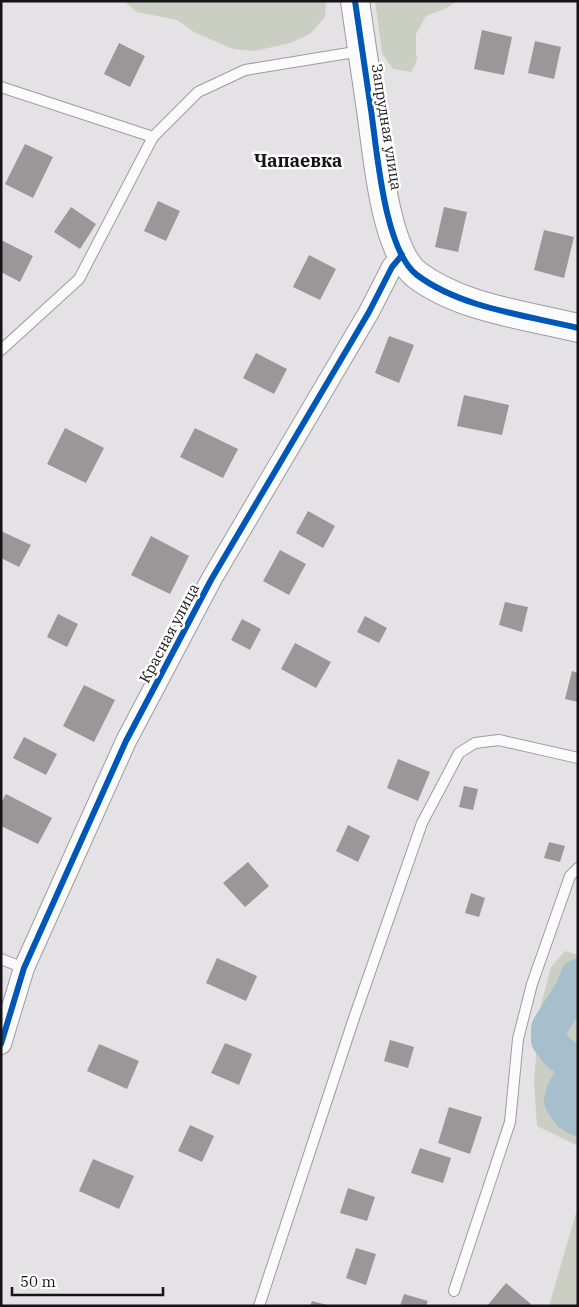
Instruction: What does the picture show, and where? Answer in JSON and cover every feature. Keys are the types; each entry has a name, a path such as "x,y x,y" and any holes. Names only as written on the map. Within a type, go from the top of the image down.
{"street":[{"name":"Запрудная улица","path":"355,1 384,194 392,230 402,255 416,273 439,289 473,303 578,328"},
{"name":"Красная улица","path":"1,1044 24,968 130,733 211,580 369,312 392,267 402,255"}],"lane":[{"path":"1,350 79,280 153,137 198,92 245,70 362,51"},
{"path":"1,87 153,137"},
{"path":"259,1306 351,1027 422,823 459,753 475,743 499,740 578,758"},
{"path":"454,1291 510,1122 518,1039 532,984 570,876 578,868"},
{"path":"1,959 24,968"}],"shaded area":[{"path":"124,1 326,1 325,17 310,34 290,43 255,51 233,49 194,32 177,20 137,12"},
{"path":"375,1 457,1 445,9 426,16 416,34 417,60 411,72 393,69 382,53"},
{"path":"565,951 578,955 578,1146 537,1126 534,1082 540,1008 551,967"},
{"path":"578,1206 578,1306 549,1306"}],"building":[{"path":"482,30 512,37 504,75 474,69"},
{"path":"535,41 561,47 554,79 528,73"},
{"path":"119,43 145,56 130,87 104,74"},
{"path":"25,144 53,157 33,198 5,184"},
{"path":"158,201 180,211 166,241 144,231"},
{"path":"71,207 96,224 80,249 54,232"},
{"path":"444,207 467,212 458,252 435,247"},
{"path":"544,230 574,237 564,278 534,270"},
{"path":"1,240 33,256 20,282 1,272"},
{"path":"309,255 336,269 320,300 293,287"},
{"path":"389,336 414,345 399,383 375,373"},
{"path":"256,353 287,369 274,394 243,378"},
{"path":"464,395 509,405 502,435 457,426"},
{"path":"65,428 104,448 86,483 47,464"},
{"path":"195,428 238,449 223,478 180,457"},
{"path":"308,511 335,526 323,548 296,533"},
{"path":"1,531 31,545 19,567 1,558"},
{"path":"151,536 189,556 170,594 131,575"},
{"path":"280,550 306,564 289,595 263,581"},
{"path":"505,602 528,607 522,632 499,625"},
{"path":"58,614 78,624 67,647 47,637"},
{"path":"365,616 387,628 379,643 357,632"},
{"path":"242,619 261,629 250,650 231,640"},
{"path":"295,643 331,662 316,688 281,669"},
{"path":"572,671 578,673 578,702 565,699"},
{"path":"84,685 115,700 94,742 63,726"},
{"path":"24,737 57,754 46,775 13,758"},
{"path":"398,759 430,772 418,801 387,788"},
{"path":"464,786 478,789 473,810 459,807"},
{"path":"6,794 52,818 38,844 1,826 1,803"},
{"path":"348,825 370,836 358,862 336,851"},
{"path":"549,842 565,846 560,862 544,858"},
{"path":"248,862 269,886 245,907 223,883"},
{"path":"471,893 485,898 479,917 465,913"},
{"path":"217,958 257,976 246,1001 206,983"},
{"path":"390,1040 414,1047 408,1068 384,1061"},
{"path":"225,1043 252,1054 239,1085 211,1073"},
{"path":"99,1044 139,1061 127,1089 87,1071"},
{"path":"449,1107 482,1117 470,1154 438,1143"},
{"path":"190,1125 214,1136 202,1162 178,1151"},
{"path":"420,1148 451,1158 443,1183 411,1173"},
{"path":"93,1159 134,1176 119,1209 79,1191"},
{"path":"348,1188 375,1197 367,1221 340,1213"},
{"path":"356,1248 376,1254 366,1285 346,1278"},
{"path":"506,1283 531,1304 529,1306 487,1306"},
{"path":"404,1294 428,1301 426,1306 400,1306"},
{"path":"312,1301 327,1305 327,1306 310,1306"}],"waterway":[{"path":"578,977 573,990 549,1028 549,1040 557,1051 575,1065 575,1070 562,1101 570,1113 578,1118"}],"cycle path":[{"path":"355,1 379,173 390,222 397,244 406,262 417,275 434,286 473,303 578,328"},
{"path":"1,1044 24,968 126,741 211,580 369,312 392,267 402,255"}],"district":[{"name":"Чапаевка","path":"298,160"}]}
